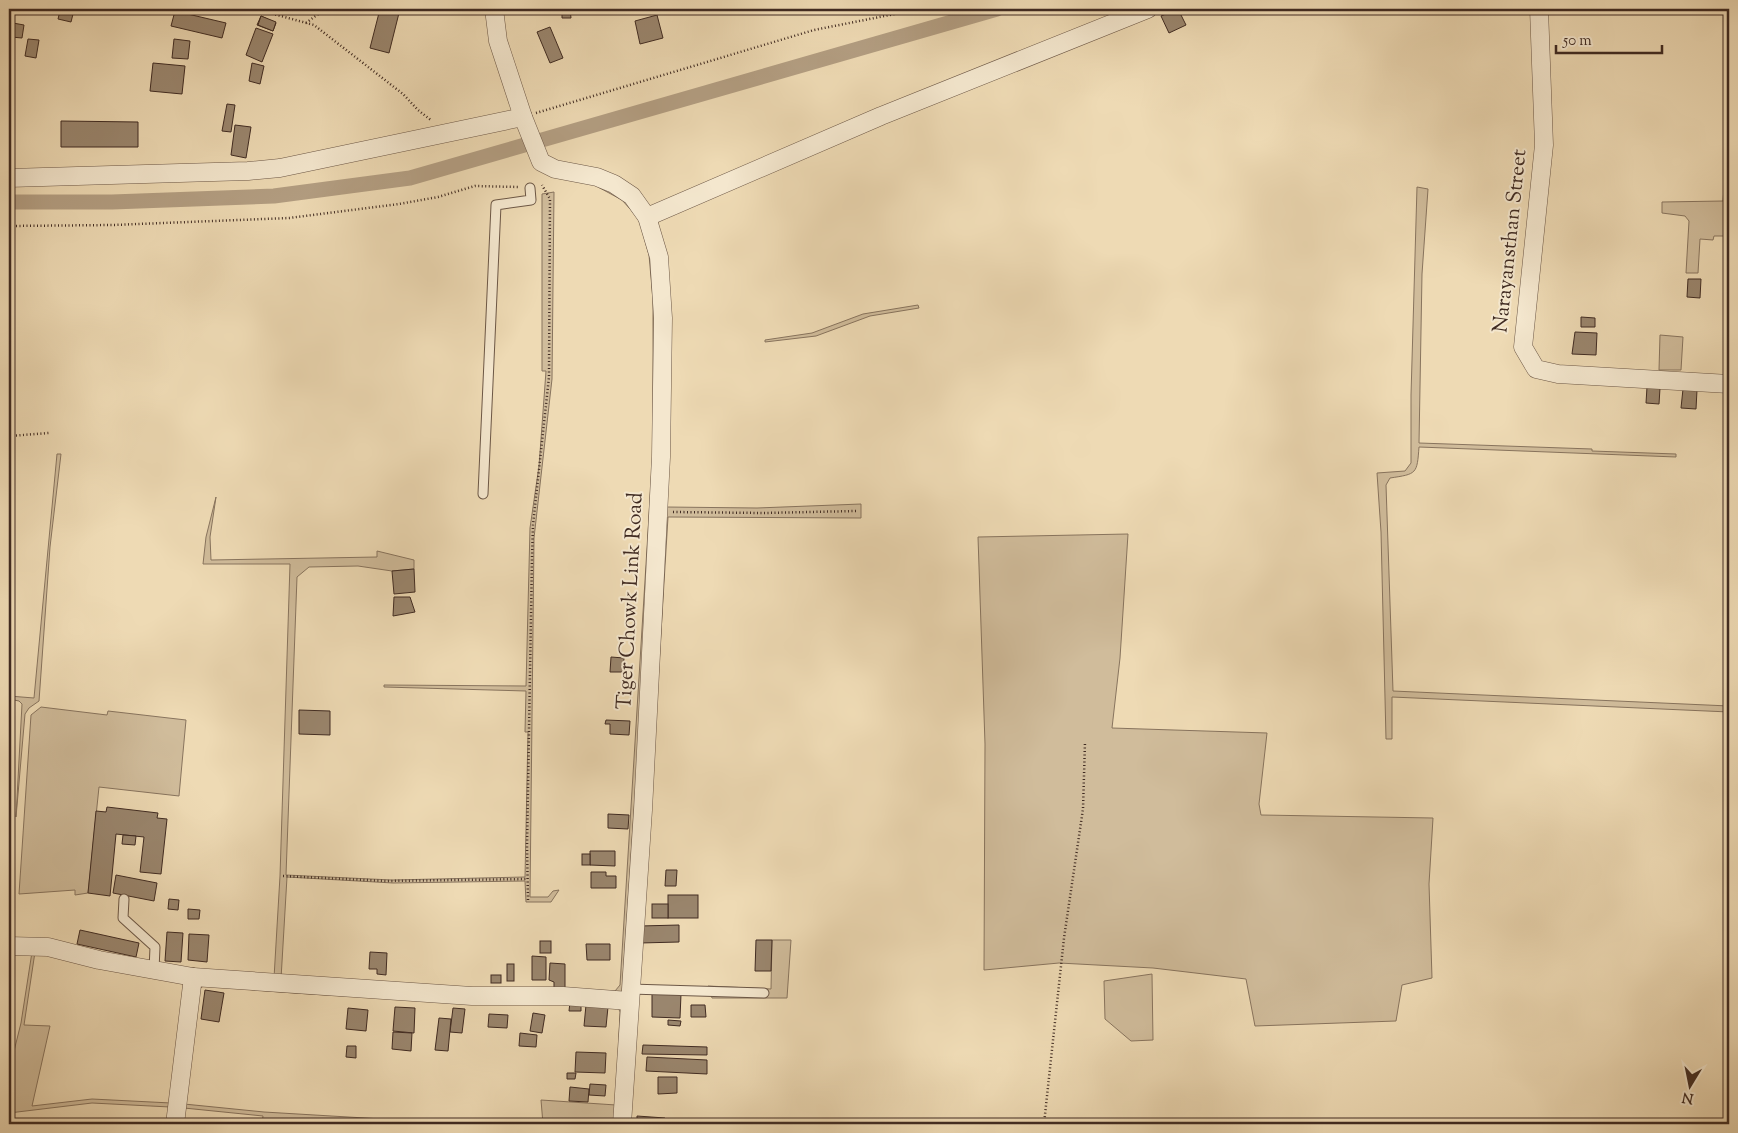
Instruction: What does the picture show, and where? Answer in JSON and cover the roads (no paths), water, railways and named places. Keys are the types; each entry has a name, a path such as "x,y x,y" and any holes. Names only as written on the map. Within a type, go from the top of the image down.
{"street":[{"path":"9,178 248,171 280,168 447,132 526,123 498,40 494,9"},
{"path":"647,217 881,116 1148,9"},
{"name":"Narayansthan Street","path":"1539,9 1544,145 1523,347 1536,370 1558,374 1729,384"},
{"name":"Tiger Chowk Link Road","path":"526,123 541,162 555,169 597,176 632,196 647,217 659,257 663,318 661,456 643,810 629,995 622,1124"},
{"path":"9,946 48,948 193,977 472,996 629,995"},
{"path":"175,1124 193,977"}],"lane":[{"path":"483,494 496,205 531,200 530,188"},
{"path":"124,899 123,918 155,947 154,970"},
{"path":"629,995 764,994"}],"waterway":[{"path":"9,202 112,202 274,196 410,178 997,9"}]}
